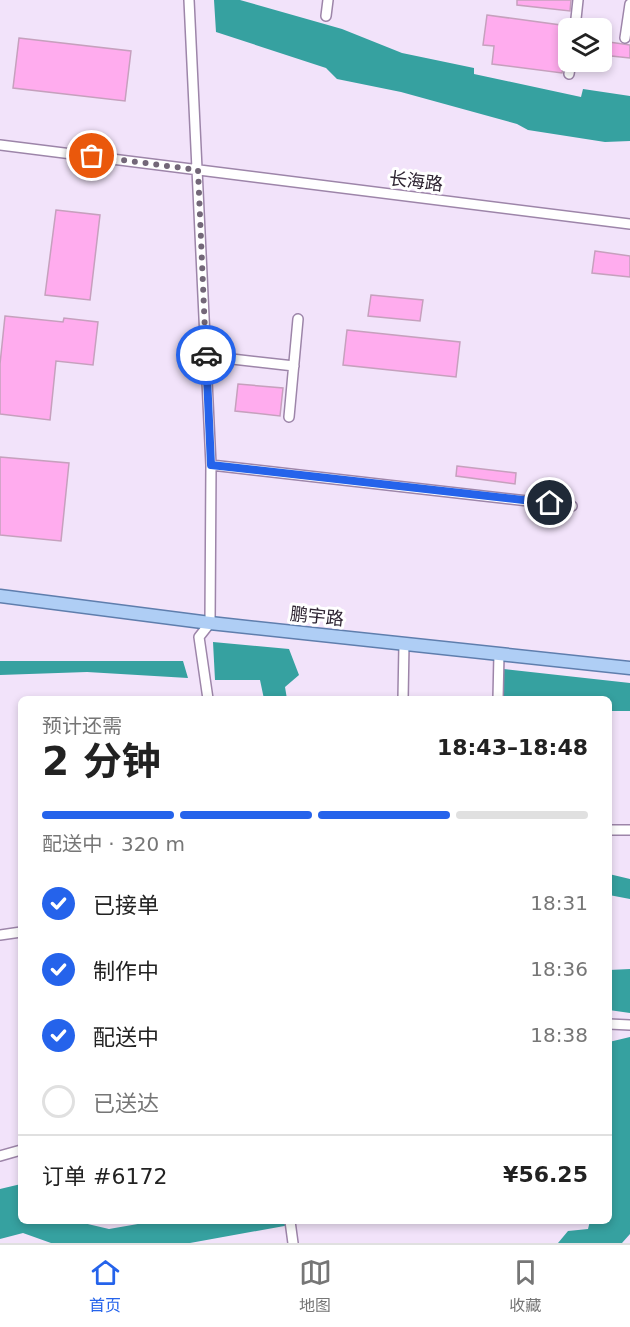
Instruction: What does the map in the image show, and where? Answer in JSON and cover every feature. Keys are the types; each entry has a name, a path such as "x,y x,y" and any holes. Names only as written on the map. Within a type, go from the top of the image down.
{"main road":[{"name":"鹏宇路","path":"0,596 210,623 630,668"}],"street":[{"path":"189,0 211,465 210,623 199,637 208,696"},
{"path":"326,16 328,0"},
{"path":"576,18 578,0"},
{"path":"625,38 630,4"},
{"name":"长海路","path":"0,145 630,224"},
{"path":"288,417 298,319"},
{"path":"206,356 294,366"},
{"path":"211,465 572,506"},
{"path":"403,696 404,644"},
{"path":"498,696 499,654"},
{"path":"612,830 630,831"},
{"path":"0,935 18,932"},
{"path":"612,1024 630,1025"},
{"path":"0,1156 18,1151"},
{"path":"290,1224 293,1243"}],"shaded area":[{"path":"214,0 240,0 342,29 402,53 474,68 474,74 581,97 583,89 630,96 630,141 605,142 528,130 517,124 401,92 337,79 326,68 216,32"},
{"path":"213,642 289,649 299,675 285,687 286,696 263,696 260,680 215,680"},
{"path":"0,661 183,661 188,678 87,672 0,675"},
{"path":"504,669 630,683 630,711 612,711 612,696 503,696"},
{"path":"612,875 630,879 630,899 612,896"},
{"path":"630,969 630,1013 612,1010 612,970"},
{"path":"630,1037 630,1234 622,1243 558,1243 568,1231 588,1229 589,1224 612,1224 612,1041"},
{"path":"18,1185 18,1224 88,1224 109,1229 138,1224 295,1224 190,1243 51,1243 23,1233 0,1239 0,1189"}],"building":[{"path":"517,0 571,0 570,11 517,5"},
{"path":"487,15 558,25 558,72 562,73 492,64 494,46 483,45"},
{"path":"19,38 131,51 125,101 13,88"},
{"path":"612,42 630,45 630,58 612,56"},
{"path":"56,210 100,215 90,300 45,295"},
{"path":"595,251 630,256 630,277 592,273"},
{"path":"371,295 423,300 420,321 368,316"},
{"path":"5,316 63,322 64,318 98,322 93,365 56,361 50,420 0,414 0,364"},
{"path":"347,330 460,342 456,377 343,365"},
{"path":"238,384 283,388 280,416 235,411"},
{"path":"0,457 69,463 61,541 0,535"},
{"path":"457,466 516,473 515,484 456,476"}],"way so far":[{"path":"92,156 198,170 206,355"}],"route":[{"path":"206,355 211,465 550,503"}]}
